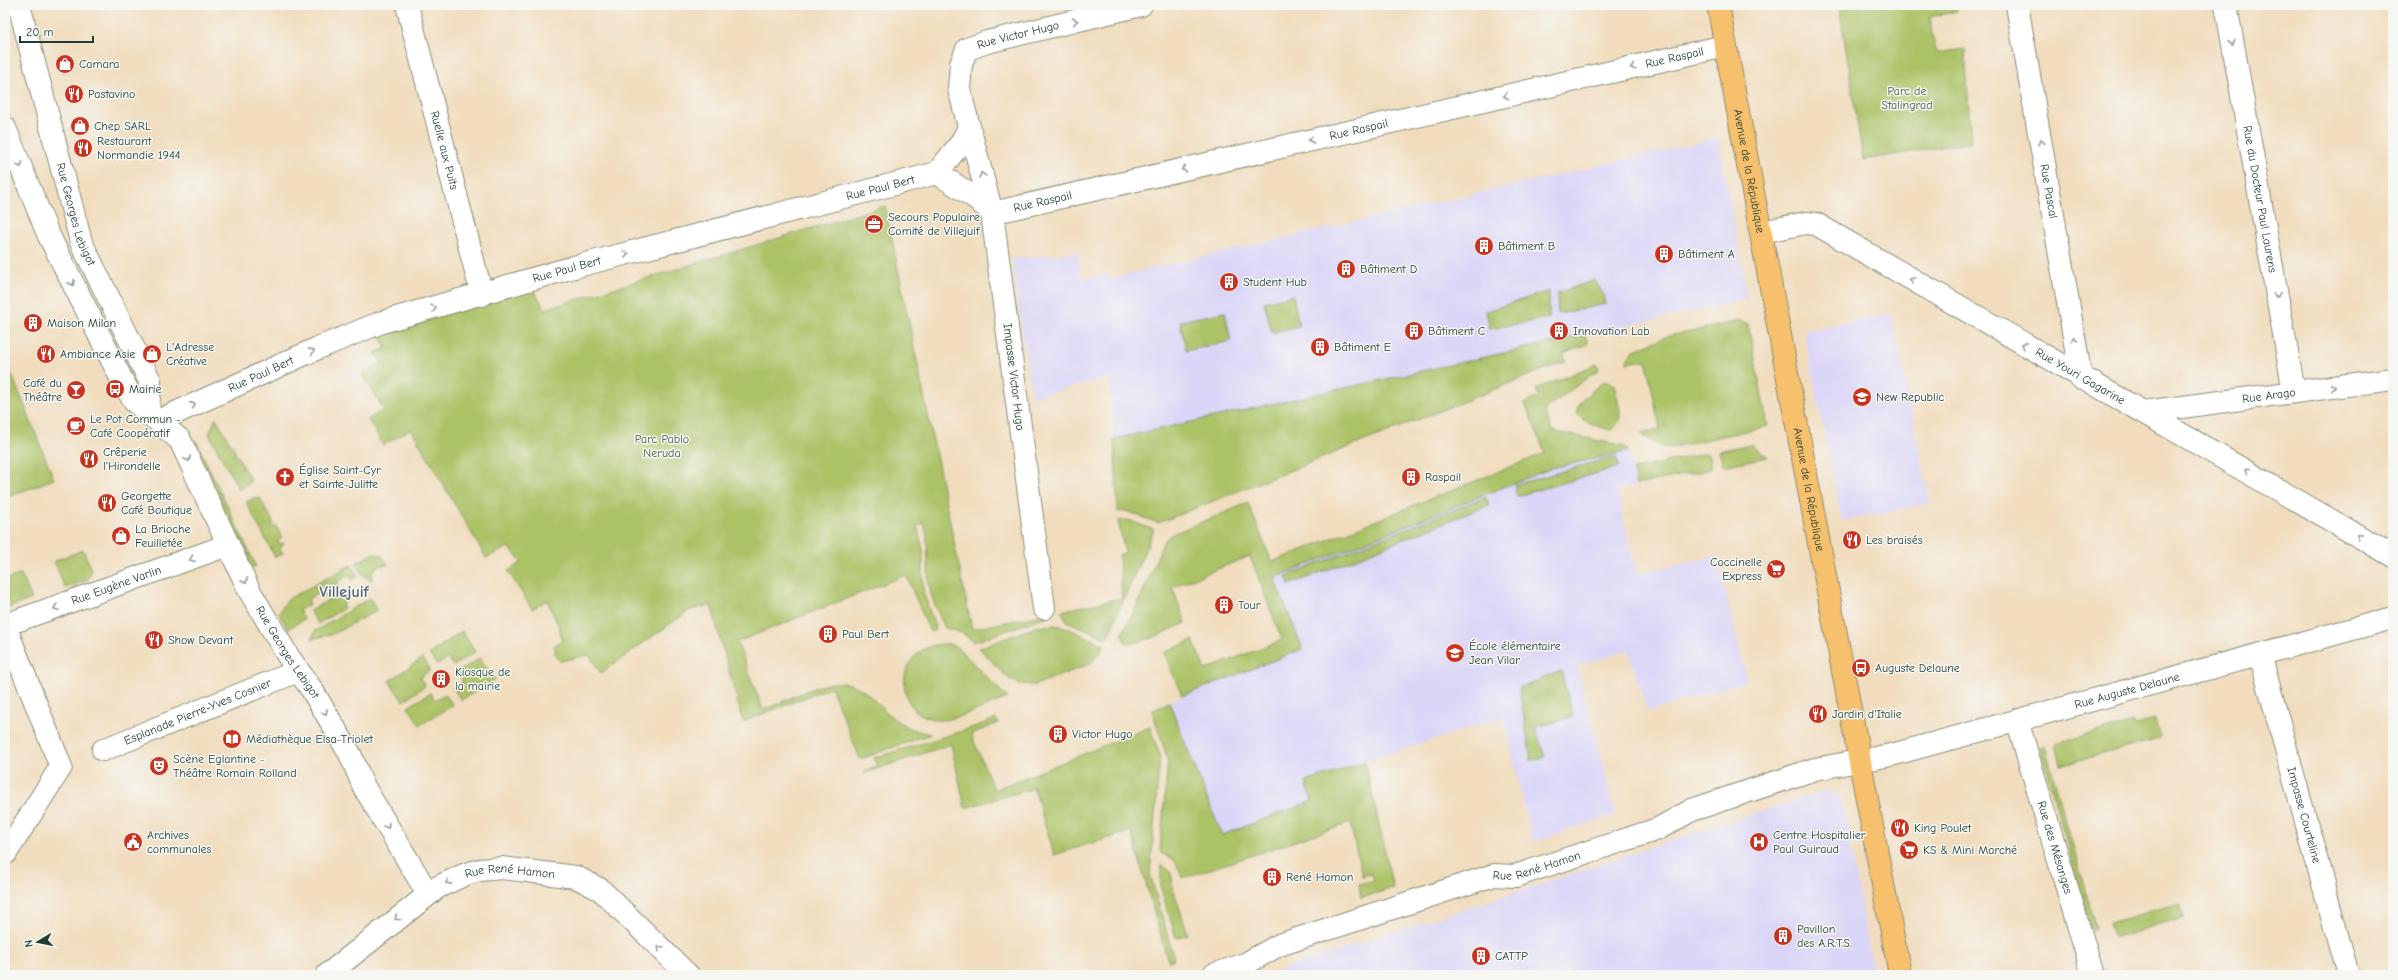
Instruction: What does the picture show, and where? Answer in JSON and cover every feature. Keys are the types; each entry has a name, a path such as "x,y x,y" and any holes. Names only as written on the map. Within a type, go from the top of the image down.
{"main road":[{"name":"Avenue de la République","path":"1718,5 1900,975"}],"street":[{"name":"Rue Georges Lebigot","path":"19,5 81,242 150,381 153,418"},
{"name":"Ruelle aux Puits","path":"407,5 482,295"},
{"name":"Rue Victor Hugo","path":"992,213 959,89 961,64 967,49 987,42 1141,5"},
{"name":"Rue Pascal","path":"2017,5 2081,378"},
{"name":"Rue du Docteur Paul Laurens","path":"2226,5 2294,392"},
{"name":"Rue Raspail","path":"992,213 1725,46"},
{"name":"Rue Georges Lebigot","path":"5,128 48,234 124,384 134,401 180,440 249,590 350,754 364,787 428,894"},
{"path":"969,128 961,143 937,173 977,199 992,213"},
{"name":"Rue Paul Bert","path":"153,418 382,322 582,266 937,173"},
{"name":"Impasse Victor Hugo","path":"992,213 1044,608"},
{"name":"Rue Youri Gagarine","path":"1761,232 1806,223 1816,224 2081,378 2144,412 2393,556"},
{"name":"Rue Arago","path":"2144,412 2393,379"},
{"name":"Rue Eugène Varlin","path":"5,626 228,545"},
{"name":"Rue Auguste Delaune","path":"1860,759 1891,755 2393,618"},
{"path":"5,626 66,765 5,847"},
{"name":"Impasse Courteline","path":"2260,654 2348,975"},
{"name":"Esplanade Pierre-Yves Cosnier","path":"103,750 293,673"},
{"name":"Rue des Mésanges","path":"2017,720 2093,975"},
{"name":"Rue René Hamon","path":"1213,975 1245,964 1286,943 1494,875 1515,876 1658,829 1692,810 1828,765 1860,759"},
{"name":"Rue René Hamon","path":"327,975 428,894 451,879 480,870 527,870 576,877 601,890 688,975"}],"shaded area":[{"path":"1718,138 1748,299 1114,439 1110,378 1032,397 1012,259 1078,252 1081,279 1109,274 1110,278"},
{"name":"New Republic","path":"1891,314 1930,503 1842,521 1804,331"},
{"name":"École élémentaire Jean Vilar","path":"1629,451 1636,485 1617,490 1637,574 1717,556 1747,681 1648,712 1628,650 1577,666 1616,815 1532,842 1504,717 1339,770 1346,803 1208,848 1175,756 1160,705 1303,649 1273,578 1552,468"},
{"name":"Centre Hospitalier Paul Guiraud","path":"1827,790 1841,797 1874,975 1264,975"}],"green space":[{"name":"Parc de Stalingrad","path":"1839,5 1956,5 1957,11 1930,17 1932,36 1937,53 1965,49 1971,142 1863,160"},
{"name":"Parc Pablo Neruda","path":"885,206 972,629 1047,614 1047,616 974,642 962,633 945,628 930,590 927,538 924,523 917,526 923,550 923,591 936,630 930,632 906,575 737,642 763,710 799,694 827,684 844,683 853,685 869,695 897,721 914,729 931,734 860,759 831,687 743,722 711,605 690,610 601,673 589,655 560,661 553,653 556,651 554,646 562,640 560,629 547,600 532,609 508,571 522,562 508,547 486,558 411,429 383,445 368,419 384,410 362,374 382,364 375,353 386,348 377,332 533,289 545,309"},
{"path":"1595,280 1603,294 1605,304 1558,314 1557,293"},
{"path":"1549,291 1549,318 1490,329 1486,311"},
{"path":"1293,295 1299,326 1272,333 1264,302"},
{"path":"1225,312 1231,341 1186,351 1180,321"},
{"path":"1740,321 1748,324 1768,426 1669,448 1657,444 1644,436 1641,433 1660,429 1646,360 1626,363 1634,350 1668,336"},
{"path":"1585,335 1588,344 1563,354 1566,361 1158,523 1126,511 1118,512 1114,439"},
{"path":"6,360 54,479 5,498 5,361"},
{"path":"1597,364 1599,369 1544,410 1552,431 1624,446 1629,451 1552,468 1274,578 1303,649 1182,696 1164,653 1193,640 1205,670 1282,640 1250,556 1172,587 1186,623 1146,640 1130,643 1125,642 1122,634 1135,610 1164,541 1170,535 1248,503 1272,562 1545,453 1525,403 1539,397 1536,389"},
{"path":"1607,381 1614,385 1620,410 1619,421 1610,430 1585,421 1579,416 1577,411 1578,406 1583,399 1603,382"},
{"path":"216,418 229,441 228,444 231,443 236,453 233,455 237,456 243,466 241,469 244,468 251,481 239,490 209,434"},
{"path":"196,441 256,566 248,569 190,443"},
{"path":"1751,444 1768,457 1723,466 1719,451"},
{"path":"1708,453 1711,469 1636,485 1633,469"},
{"path":"1616,456 1619,467 1517,496 1514,485"},
{"path":"256,497 257,499 260,498 266,509 264,512 268,512 274,524 272,526 273,528 276,526 282,538 278,541 279,544 284,543 280,548 283,554 275,557 246,502"},
{"path":"1486,497 1489,505 1289,585 1286,576"},
{"path":"1128,520 1154,530 1107,638 1068,622 1061,611 1122,598 1119,555 1125,553 1118,521"},
{"path":"83,550 92,570 88,579 65,588 54,561"},
{"path":"374,553 382,556 388,565 377,567 372,575 373,578 370,580 368,576 365,578 356,563"},
{"path":"351,565 358,576 352,580 349,575 337,582 340,586 321,597 319,593 308,599 310,604 299,610 304,619 288,629 279,614 283,605 290,598"},
{"path":"21,574 32,599 5,609 5,580"},
{"path":"336,595 338,598 344,595 347,600 342,604 344,608 318,624 310,611"},
{"path":"370,598 377,610 335,633 312,639 315,631"},
{"path":"1054,625 1065,627 1104,645 1100,654 1090,664 1035,685 1020,684 1009,679 979,648 1036,627"},
{"path":"462,631 475,652 453,666 448,658 437,665 429,654"},
{"path":"949,644 957,647 1008,698 947,720 924,716 912,707 906,694 904,680 908,666 917,654 930,646"},
{"path":"423,658 430,670 420,677 425,686 403,701 389,681"},
{"path":"480,658 495,680 461,700 453,688 463,681 458,672"},
{"path":"1561,671 1573,717 1535,727 1545,757 1531,760 1519,688"},
{"path":"430,693 435,700 445,694 453,705 420,725 408,707"},
{"path":"1169,702 1222,835 1312,801 1306,782 1365,762 1393,888 1361,898 1359,884 1374,880 1372,874 1362,876 1350,823 1183,878 1175,861 1161,853 1160,849 1168,760 1152,711"},
{"path":"996,719 999,723 971,734 994,790 1150,727 1160,756 1150,874 1174,959 1168,961 1131,831 1054,855 1034,788 965,808 951,744 865,773 865,771 877,766 874,758 951,735"},
{"path":"2155,720 2160,739 2061,765 2056,743 2134,722 2135,725"},
{"path":"2045,746 2096,929 2091,931 2040,747"},
{"path":"1161,865 1170,870 1173,882 1171,883 1188,934 1176,938 1161,888"},
{"path":"2180,903 2184,917 2113,938 2109,923"}],"place":[{"name":"Camara","path":"65,64"},
{"name":"Pastavino","path":"74,94"},
{"name":"Chep SARL","path":"80,126"},
{"name":"Restaurant Normandie 1944","path":"83,148"},
{"name":"Secours Populaire Comité de Villejuif","path":"874,224"},
{"name":"Bâtiment B","path":"1484,246"},
{"name":"Bâtiment A","path":"1664,254"},
{"name":"Bâtiment D","path":"1346,269"},
{"name":"Student Hub","path":"1229,282"},
{"name":"Maison Milan","path":"33,323"},
{"name":"Bâtiment C","path":"1414,331"},
{"name":"Innovation Lab","path":"1559,331"},
{"name":"Bâtiment E","path":"1320,347"},
{"name":"Ambiance Asie","path":"46,354"},
{"name":"L'Adresse Créative","path":"152,354"},
{"name":"Mairie","path":"115,389"},
{"name":"Café du Théâtre","path":"76,390"},
{"name":"New Republic","path":"1862,397"},
{"name":"Le Pot Commun - Café Coopératif","path":"76,426"},
{"name":"Crêperie l'Hirondelle","path":"89,459"},
{"name":"Église Saint-Cyr et Sainte-Julitte","path":"285,477"},
{"name":"Raspail","path":"1411,477"},
{"name":"Georgette Café Boutique","path":"107,503"},
{"name":"La Brioche Feuilletée","path":"121,536"},
{"name":"Les braisés","path":"1852,540"},
{"name":"Coccinelle Express","path":"1776,569"},
{"name":"Tour","path":"1224,605"},
{"name":"Paul Bert","path":"828,634"},
{"name":"Show Devant","path":"154,640"},
{"name":"École élémentaire Jean Vilar","path":"1455,653"},
{"name":"Auguste Delaune","path":"1861,668"},
{"name":"Kiosque de la mairie","path":"441,679"},
{"name":"Jardin d'Italie","path":"1818,714"},
{"name":"Victor Hugo","path":"1058,734"},
{"name":"Médiathèque Elsa-Triolet","path":"232,739"},
{"name":"Scène Eglantine - Théâtre Romain Rolland","path":"159,766"},
{"name":"King Poulet","path":"1900,828"},
{"name":"Archives communales","path":"133,842"},
{"name":"Centre Hospitalier Paul Guiraud","path":"1759,842"},
{"name":"KS & Mini Marché","path":"1909,850"},
{"name":"René Hamon","path":"1272,877"},
{"name":"Pavillon des A.R.T.S.","path":"1783,936"},
{"name":"CATTP","path":"1481,956"}],"district":[{"name":"Villejuif","path":"344,592"}]}
